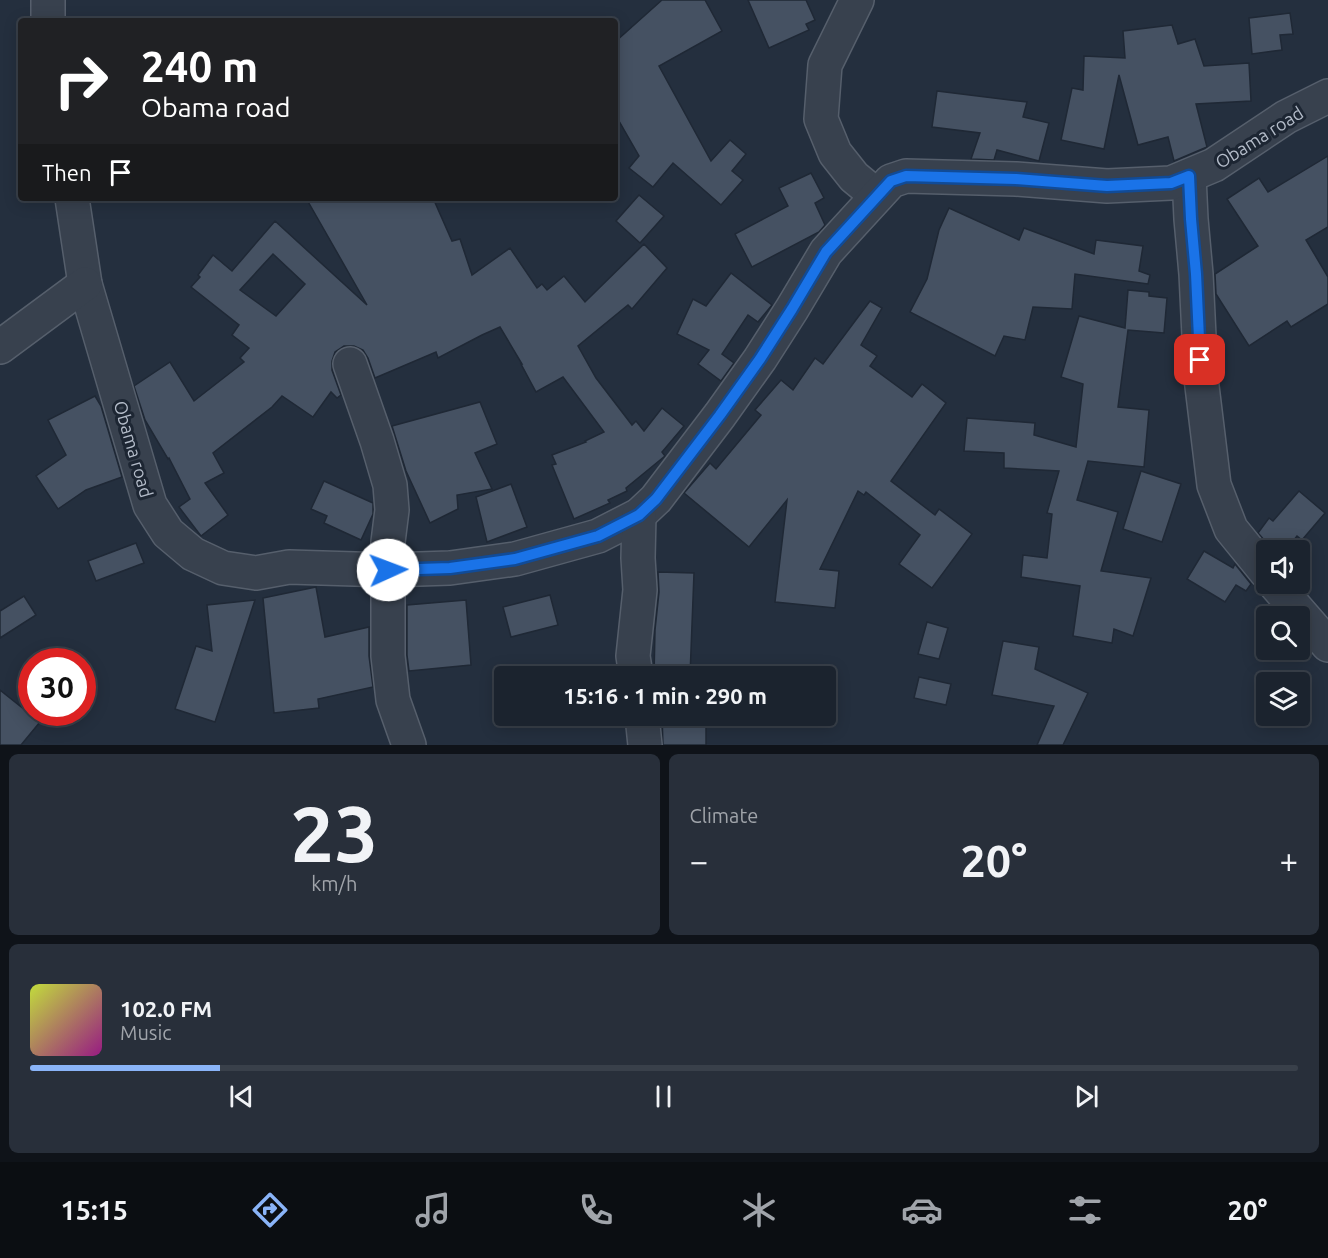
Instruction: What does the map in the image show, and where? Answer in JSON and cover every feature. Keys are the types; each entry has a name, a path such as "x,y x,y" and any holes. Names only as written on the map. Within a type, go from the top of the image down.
{"street":[{"path":"48,0 48,18"},
{"path":"857,0 825,65 820,118 835,153 854,177 877,195"},
{"name":"Obama road","path":"72,201 85,284 150,505 168,533 193,554 223,568 256,573 289,567 388,570 450,568 515,559 598,536 639,515 656,499 760,359 826,252 891,181 906,176 1016,179 1107,186 1171,183 1214,165 1286,117 1328,96"},
{"path":"1189,176 1201,378 1214,485 1231,530 1256,560"},
{"path":"0,347 85,284"},
{"path":"350,364 390,485 392,510 388,542 388,656 393,700 409,745"},
{"path":"634,666 633,656 639,590 639,515"},
{"path":"1284,594 1328,645"},
{"path":"643,726 645,745"}],"building":[{"path":"662,0 705,0 722,31 659,66 711,161 730,140 746,154 732,171 743,180 721,205 673,163 653,187 629,168 639,156 618,119 618,39"},
{"path":"748,0 806,0 815,20 806,24 809,30 769,48"},
{"path":"1290,13 1293,34 1280,35 1282,50 1252,54 1249,18"},
{"path":"1172,25 1178,44 1195,39 1204,66 1249,63 1251,101 1196,104 1207,147 1174,161 1168,137 1138,145 1119,75 1104,149 1061,140 1072,88 1083,90 1084,56 1125,58 1123,31"},
{"path":"937,91 1027,102 1023,117 1049,123 1039,161 997,150 994,160 971,159 980,133 932,127"},
{"path":"1328,156 1328,227 1306,240 1328,277 1328,304 1291,327 1287,321 1249,346 1216,294 1215,274 1258,246 1227,199 1259,178 1268,192"},
{"path":"811,173 824,198 815,203 825,225 819,232 752,267 735,234 788,206 779,188"},
{"path":"639,195 664,216 640,243 616,221"},
{"path":"308,201 434,201 452,241 460,239 472,275 510,248 537,288 542,284 547,290 564,276 585,302 644,244 667,268 632,309 628,305 578,346 596,378 632,425 636,421 644,431 662,408 684,426 662,452 665,456 626,488 627,491 608,500 610,503 574,519 552,465 556,464 552,455 586,442 604,432 563,377 536,392 500,327 438,358 436,352 375,378 363,350 354,346 344,346 335,352 332,361 332,370 341,395 337,398 331,392 313,417 282,396 272,407 213,453 224,473 205,483 228,515 201,536 179,507 190,499 169,458 145,420 134,386 170,362 194,401 244,362 240,358 249,348 232,335 239,325 191,287 213,255 232,271 275,221 367,305","holes":["273,254 305,284 276,316 240,290"]},
{"path":"949,208 1019,240 1024,228 1094,254 1096,240 1143,246 1139,271 1150,275 1148,284 1075,274 1072,309 1033,307 1025,340 1004,336 995,356 910,312 927,279 939,230"},
{"path":"731,273 772,305 758,322 748,315 722,354 734,363 721,381 698,364 709,350 677,334 693,299 706,306"},
{"path":"1128,290 1149,292 1149,296 1167,298 1164,333 1128,330 1118,407 1149,410 1144,467 1088,461 1077,500 1118,512 1101,571 1151,578 1133,636 1114,629 1112,643 1073,636 1080,586 1021,577 1023,555 1047,558 1052,514 1047,513 1059,471 1004,468 1004,453 964,451 967,418 1035,423 1034,435 1076,447 1083,384 1061,377 1079,316 1125,328"},
{"path":"870,301 882,308 861,345 877,356 870,366 912,397 922,384 946,403 891,481 935,515 939,509 972,534 932,588 899,564 920,535 866,492 864,495 858,491 820,569 839,571 835,608 775,602 787,500 749,547 684,493 710,463 716,469 761,415 755,410 781,380 793,390 815,358 823,364"},
{"path":"95,396 101,406 122,477 86,490 58,509 36,476 66,455 48,420"},
{"path":"480,402 497,444 475,453 492,489 457,495 458,509 430,523 406,471 392,426"},
{"path":"1141,471 1181,484 1162,542 1123,529"},
{"path":"324,481 373,503 373,514 361,540 324,523 327,516 311,509"},
{"path":"511,484 527,527 487,542 476,497"},
{"path":"1299,491 1325,513 1302,540 1297,536 1294,540 1264,540 1258,533 1269,518 1273,521"},
{"path":"136,543 144,563 96,581 88,561"},
{"path":"1204,551 1233,568 1235,564 1251,584 1246,591 1236,585 1225,602 1187,579"},
{"path":"658,572 694,573 690,666 654,666 659,592"},
{"path":"316,587 325,637 369,627 369,656 373,687 318,699 319,708 274,713 263,598"},
{"path":"550,595 558,625 511,637 503,607"},
{"path":"24,596 36,615 0,638 0,611"},
{"path":"255,600 215,722 175,709 196,646 212,651 207,605"},
{"path":"466,600 471,665 409,671 407,605"},
{"path":"927,622 948,628 939,659 918,654"},
{"path":"1003,641 1039,647 1035,669 1088,693 1063,745 1037,745 1054,706 992,695"},
{"path":"919,677 951,684 946,705 914,698"},
{"path":"0,690 18,704 18,726 37,726 21,745 0,745"},
{"path":"662,726 706,726 706,745 663,745"}],"route":[{"path":"388,570 450,568 515,559 598,536 639,515 656,499 760,359 826,252 891,181 906,176 1016,179 1107,186 1171,183 1189,176 1200,360"}]}
